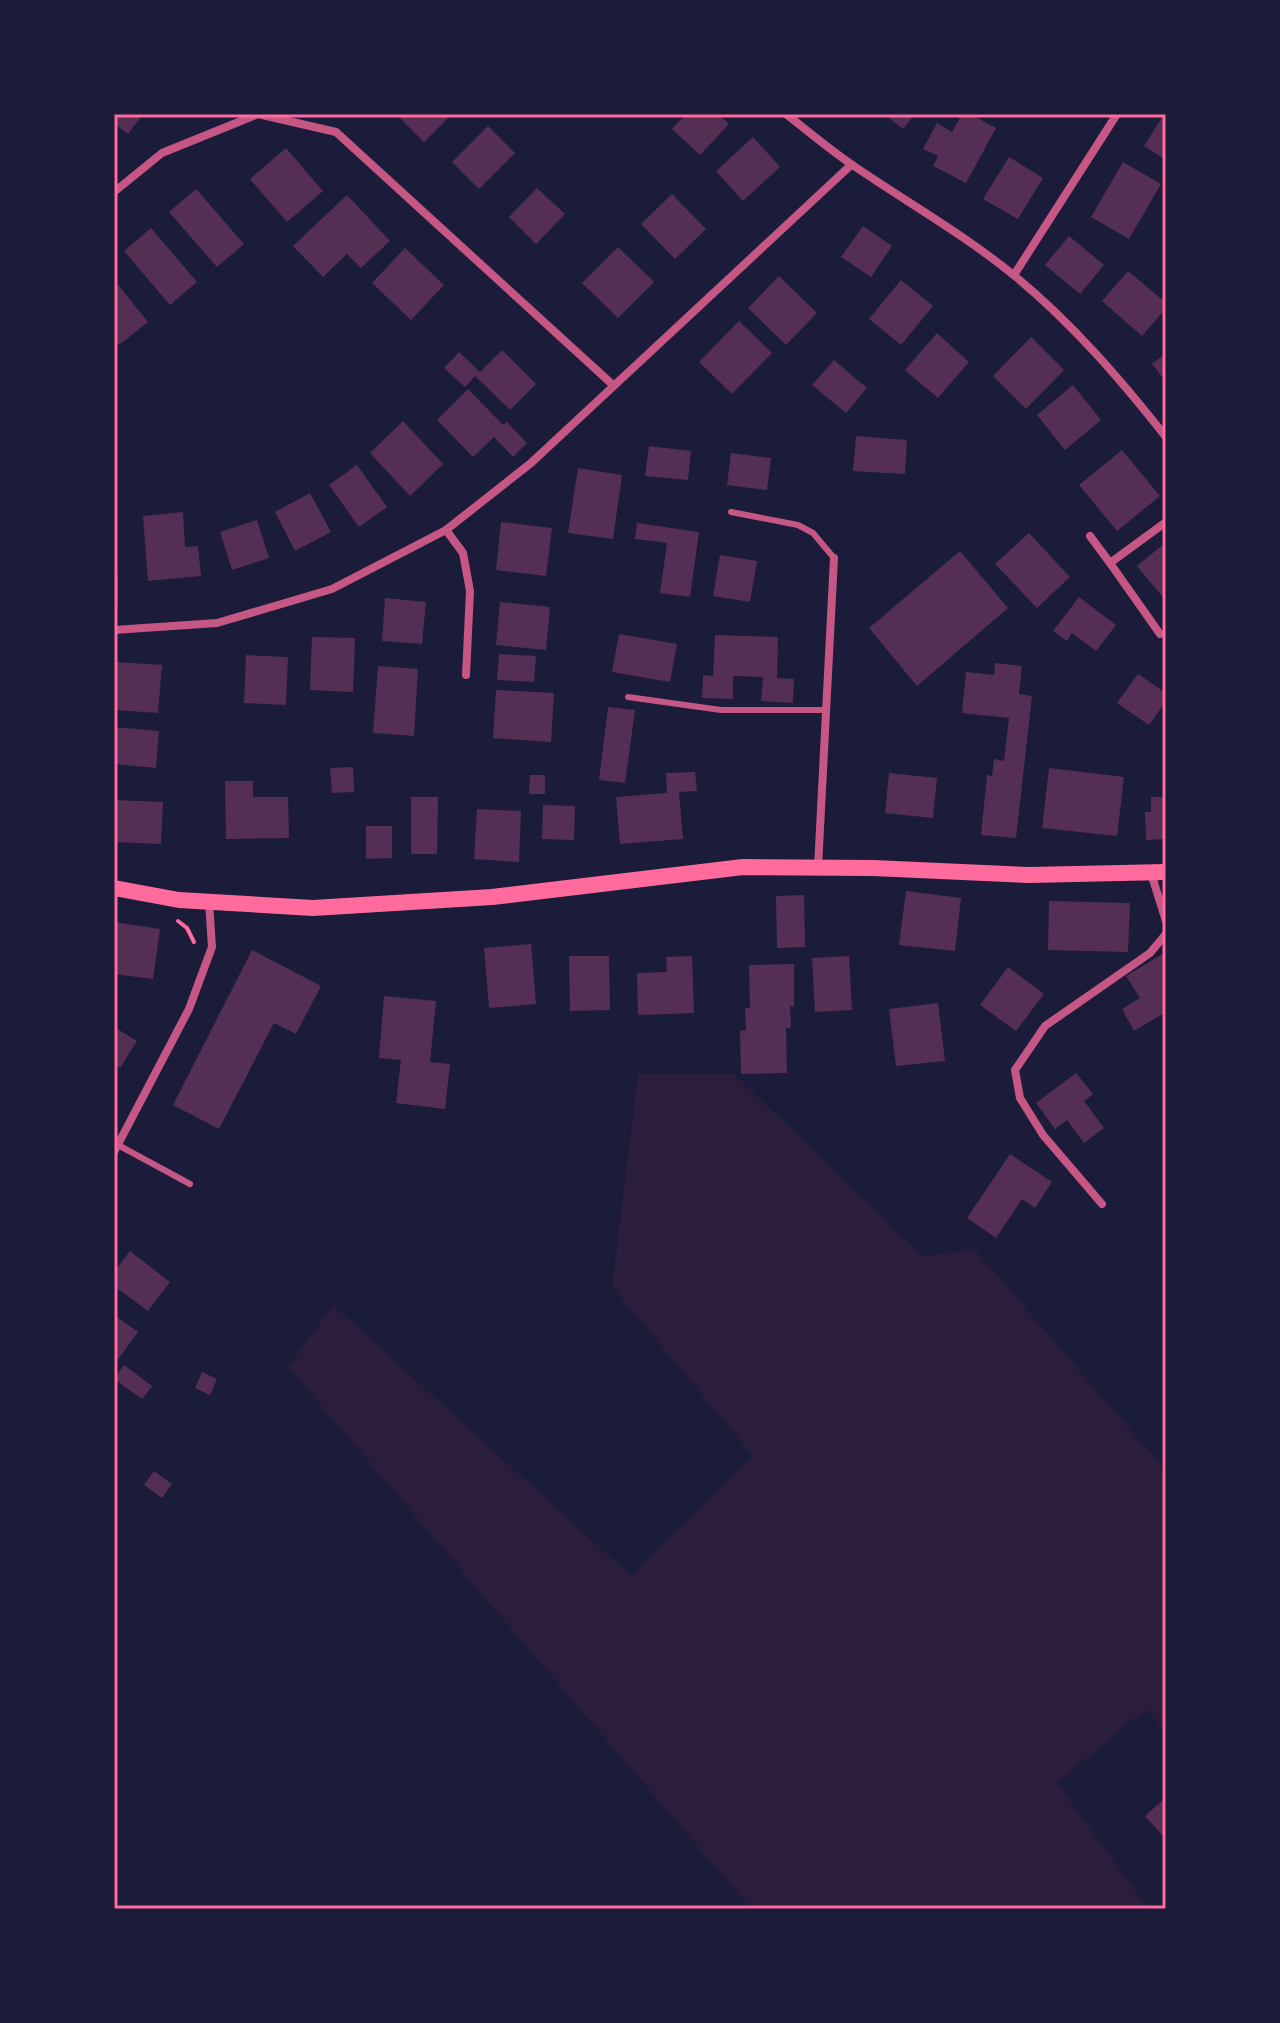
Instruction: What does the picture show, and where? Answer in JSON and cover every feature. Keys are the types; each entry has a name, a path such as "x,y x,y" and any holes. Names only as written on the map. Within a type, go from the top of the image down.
{"main road":[{"path":"114,888 179,900 266,907 358,907 492,897 743,867 1029,875 1158,872"}],"street":[{"path":"114,192 162,153 258,114 336,132 613,385"},
{"path":"786,114 851,165 928,214 1014,275 1054,311 1135,397 1166,437"},
{"path":"1014,275 1117,114"},
{"path":"114,630 217,623 332,589 446,530 531,463 851,165"},
{"path":"1110,563 1166,522"},
{"path":"446,530 463,553 470,591 466,675"},
{"path":"1090,536 1160,634"},
{"path":"818,867 834,558"},
{"path":"1158,872 1166,921"},
{"path":"116,1149 189,1009 212,947 209,902"},
{"path":"1102,1204 1043,1135 1020,1098 1015,1070 1045,1026 1150,953 1166,934"}],"lane":[{"path":"731,512 798,525 813,533 834,558"},
{"path":"628,697 721,710 827,710"},
{"path":"116,1149 190,1184"}],"path":[{"path":"195,949 187,928 169,915 210,921"}],"shaded area":[{"path":"638,1074 734,1074 922,1256 975,1250 1166,1471 1166,1733 1146,1709 1057,1783 1146,1905 1141,1909 751,1909 288,1367 333,1305 631,1576 753,1456 612,1287"}],"building":[{"path":"114,114 143,114 128,134 114,123"},
{"path":"396,114 452,114 424,142"},
{"path":"686,114 718,114 729,124 700,155 672,129"},
{"path":"884,114 915,114 903,129"},
{"path":"962,114 970,114 996,128 966,183 933,166 938,156 923,149 937,123 952,132"},
{"path":"1166,114 1166,160 1144,146"},
{"path":"488,126 515,153 479,189 452,162"},
{"path":"753,137 780,167 743,201 716,171"},
{"path":"286,148 323,191 287,222 250,179"},
{"path":"1009,157 1043,178 1018,219 983,199"},
{"path":"1123,162 1161,184 1129,239 1091,217"},
{"path":"537,188 565,214 536,244 509,217"},
{"path":"196,189 244,244 217,267 169,212"},
{"path":"672,194 706,229 675,259 641,224"},
{"path":"347,195 390,241 361,268 347,254 323,277 293,246"},
{"path":"863,226 892,246 871,277 841,257"},
{"path":"151,228 197,282 170,305 124,251"},
{"path":"1069,236 1104,265 1080,294 1045,265"},
{"path":"618,247 654,282 618,318 582,283"},
{"path":"405,248 444,285 411,320 372,283"},
{"path":"1128,271 1166,303 1166,308 1142,336 1102,301"},
{"path":"779,276 817,313 786,345 748,308"},
{"path":"114,280 148,322 119,345 114,339"},
{"path":"901,280 933,306 901,345 869,319"},
{"path":"739,321 772,353 732,394 699,362"},
{"path":"937,333 969,362 938,398 905,370"},
{"path":"1031,337 1064,370 1026,409 993,376"},
{"path":"502,350 536,384 510,410 475,376 465,387 444,368 459,352 480,372"},
{"path":"1166,353 1166,382 1152,364"},
{"path":"834,360 867,388 846,413 812,385"},
{"path":"1073,385 1101,420 1065,450 1037,415"},
{"path":"468,389 503,425 507,422 527,443 513,457 494,437 473,457 437,420"},
{"path":"403,421 443,464 410,496 370,453"},
{"path":"856,436 907,440 905,474 853,471"},
{"path":"649,446 691,451 688,480 645,476"},
{"path":"1122,450 1160,496 1117,531 1079,485"},
{"path":"731,453 771,458 767,490 727,485"},
{"path":"357,465 387,507 359,527 329,485"},
{"path":"578,468 622,475 613,539 568,533"},
{"path":"310,493 331,532 295,551 275,512"},
{"path":"183,512 185,547 198,546 201,576 148,581 143,516"},
{"path":"257,520 269,558 232,570 220,532"},
{"path":"501,522 552,528 546,576 496,570"},
{"path":"637,523 699,532 690,597 660,593 667,543 635,539"},
{"path":"1029,533 1070,577 1037,608 995,564"},
{"path":"1166,542 1166,601 1137,566"},
{"path":"960,551 1008,608 917,686 869,628"},
{"path":"720,555 757,561 750,602 713,596"},
{"path":"114,575 118,575 118,605 114,605"},
{"path":"1079,597 1116,625 1096,651 1072,633 1067,641 1053,631"},
{"path":"385,598 426,602 422,644 382,641"},
{"path":"500,602 550,607 546,650 496,645"},
{"path":"619,634 677,644 670,682 612,672"},
{"path":"715,635 778,637 777,678 794,679 793,703 761,701 763,677 733,676 733,699 702,698 703,675 713,676"},
{"path":"312,637 355,638 353,692 310,690"},
{"path":"499,654 536,656 534,682 497,680"},
{"path":"246,655 288,657 286,705 244,703"},
{"path":"115,662 162,665 158,713 114,710"},
{"path":"995,663 1022,666 1019,694 1032,696 1016,838 981,835 987,775 992,776 994,759 1004,761 1009,718 962,713 966,672 994,675"},
{"path":"378,666 418,669 414,736 373,733"},
{"path":"1138,674 1166,693 1166,701 1149,725 1117,703"},
{"path":"496,690 554,693 551,742 493,738"},
{"path":"608,707 635,710 625,783 599,780"},
{"path":"114,727 159,731 156,768 114,764"},
{"path":"353,767 354,792 332,793 330,768"},
{"path":"1049,768 1124,777 1117,836 1042,828"},
{"path":"695,772 697,791 679,792 683,839 620,844 616,797 667,793 666,773"},
{"path":"889,773 937,778 933,818 885,813"},
{"path":"530,775 545,775 545,794 529,794"},
{"path":"225,781 253,781 253,797 288,797 289,838 226,839"},
{"path":"411,797 438,797 437,854 411,854"},
{"path":"1151,797 1166,797 1166,839 1146,840 1145,812 1151,812"},
{"path":"114,800 163,802 161,844 114,842"},
{"path":"543,805 575,806 574,840 542,839"},
{"path":"477,809 521,811 519,862 474,859"},
{"path":"366,826 392,826 392,858 366,859"},
{"path":"906,891 961,898 955,951 899,945"},
{"path":"804,895 805,947 777,948 776,896"},
{"path":"1049,901 1130,903 1128,952 1048,950"},
{"path":"114,922 160,929 153,979 114,974"},
{"path":"531,944 536,1004 489,1008 484,948"},
{"path":"252,950 321,986 296,1034 274,1023 219,1129 173,1105"},
{"path":"1166,952 1166,1012 1134,1031 1122,1009 1140,998 1126,976"},
{"path":"569,956 609,956 610,1010 570,1011"},
{"path":"692,956 694,1013 638,1015 637,973 667,972 666,957"},
{"path":"849,956 852,1010 815,1012 812,958"},
{"path":"794,964 794,1007 790,1006 791,1028 786,1028 787,1073 741,1074 740,1031 746,1030 745,1008 750,1008 749,965"},
{"path":"1008,967 1044,994 1016,1031 980,1005"},
{"path":"384,996 436,1001 430,1062 450,1064 445,1109 396,1103 401,1060 379,1058"},
{"path":"938,1003 945,1061 896,1066 889,1009"},
{"path":"114,1027 137,1041 120,1068 114,1064"},
{"path":"1076,1073 1093,1094 1084,1101 1104,1128 1084,1143 1067,1120 1055,1129 1036,1103"},
{"path":"1010,1154 1052,1182 1035,1208 1022,1199 996,1238 967,1218"},
{"path":"130,1251 170,1282 148,1311 114,1286 114,1272"},
{"path":"114,1315 138,1332 116,1362 114,1360"},
{"path":"124,1365 152,1386 142,1399 114,1379"},
{"path":"202,1372 217,1379 210,1395 195,1388"},
{"path":"154,1471 172,1484 162,1498 144,1485"},
{"path":"1166,1797 1166,1839 1145,1816"}]}
